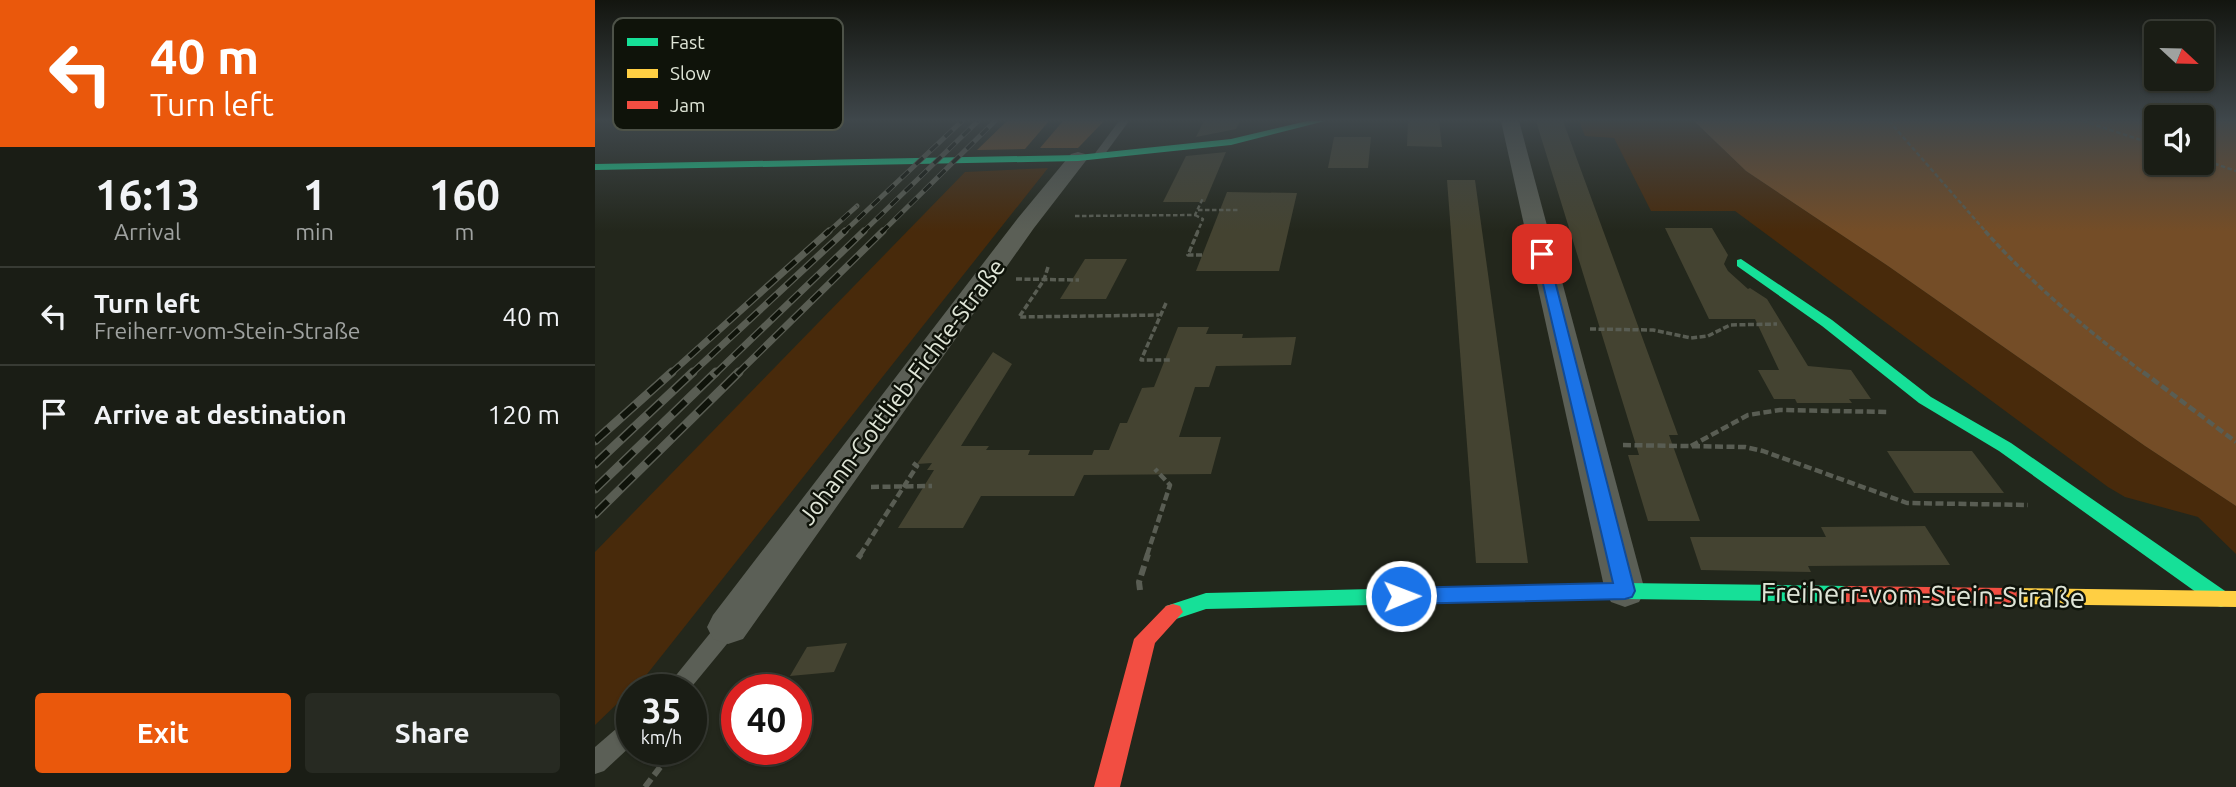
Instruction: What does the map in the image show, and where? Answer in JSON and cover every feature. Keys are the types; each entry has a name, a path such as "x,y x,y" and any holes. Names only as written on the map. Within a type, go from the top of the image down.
{"street":[{"path":"595,167 1041,158"},
{"name":"Johann-Gottlieb-Fichte-Straße","path":"728,627 1075,158"},
{"path":"1519,158 1625,591"},
{"name":"Freiherr-vom-Stein-Straße","path":"1741,263 1827,323 1925,400 2005,447 2229,599"},
{"name":"Freiherr-vom-Stein-Straße","path":"1107,787 1145,639 1169,613 1206,601 1625,591 2229,599"}],"lane":[{"path":"688,674 728,627"},
{"path":"595,763 616,744"}],"path":[{"path":"1921,158 2019,270 2108,346 2236,442"},
{"path":"2214,163 2236,171"},
{"path":"1195,215 1203,198"},
{"path":"1198,210 1240,210"},
{"path":"1076,216 1195,215 1203,219 1188,255 1202,256"},
{"path":"1048,267 1044,279 1019,317 1159,316"},
{"path":"987,279 1079,279"},
{"path":"1166,303 1141,360 1172,360"},
{"path":"1560,328 1653,330 1691,338 1708,336 1730,324 1827,323"},
{"path":"1690,446 1748,415 1780,410 1891,412 1925,400"},
{"path":"1589,445 1745,447 1763,451 1907,503 2033,505"},
{"path":"858,558 917,466 913,463"},
{"path":"1139,582 1170,485 1155,469"},
{"path":"832,488 932,486"},
{"path":"645,787 662,765"}],"shaded area":[{"path":"1624,158 1732,158 1746,171 2236,506 2236,554 2198,517 2125,497 2108,487 1735,211 1651,211"},
{"path":"1732,158 2144,158 2144,175 2214,175 2214,158 2236,158 2236,506 2145,446 1888,266 1746,171"},
{"path":"1048,168 647,674 616,674 616,705 595,725 595,552 965,172"}],"building":[{"path":"1185,158 1224,158 1205,202 1163,202"},
{"path":"1330,158 1369,158 1368,168 1328,168"},
{"path":"1547,158 1576,158 1678,435 1669,435 1700,521 1648,521 1628,455 1639,455"},
{"path":"1447,180 1475,180 1528,563 1476,563"},
{"path":"1227,192 1297,193 1279,271 1196,271"},
{"path":"1665,228 1712,228 1728,255 1724,264 1728,271 1748,289 1767,299 1808,366 1851,370 1871,399 1849,399 1852,403 1797,403 1795,399 1774,399 1758,370 1779,370 1755,319 1709,319"},
{"path":"1085,259 1127,259 1106,299 1060,299"},
{"path":"1178,327 1209,327 1206,334 1243,334 1242,338 1296,337 1291,365 1216,366 1209,387 1195,387 1179,437 1221,437 1211,474 1084,475 1074,496 981,496 963,528 898,528 934,470 927,470 932,463 917,464 993,352 1012,364 961,446 989,446 986,450 1030,450 1028,455 1092,455 1094,450 1109,450 1120,423 1127,423 1142,388 1154,387"},
{"path":"1887,451 1972,451 2004,493 1914,493"},
{"path":"1925,526 1950,565 1808,566 1811,572 1701,570 1690,537 1826,537 1821,527"},
{"path":"847,643 834,672 791,674 807,647"}],"railway":[{"path":"843,233 923,158"},
{"path":"862,233 940,158"},
{"path":"881,233 958,158"},
{"path":"827,233 857,206"},
{"path":"670,374 829,231"},
{"path":"691,374 845,231"},
{"path":"715,374 864,231"},
{"path":"737,374 883,231"},
{"path":"595,441 672,372"},
{"path":"595,464 693,372"},
{"path":"595,489 716,372"},
{"path":"595,514 739,372"}],"traffic: fast":[{"path":"595,167 1081,158"},
{"path":"1741,263 1827,323 1925,400 2005,447 2221,599"},
{"path":"1173,612 1206,601 1625,591 1846,594"}],"traffic: slow":[{"path":"2009,596 2236,599"}],"traffic: jam":[{"path":"1846,594 2009,596"},
{"path":"1107,787 1145,639 1173,612"}],"route":[{"path":"1401,596 1625,591 1542,254"}]}
